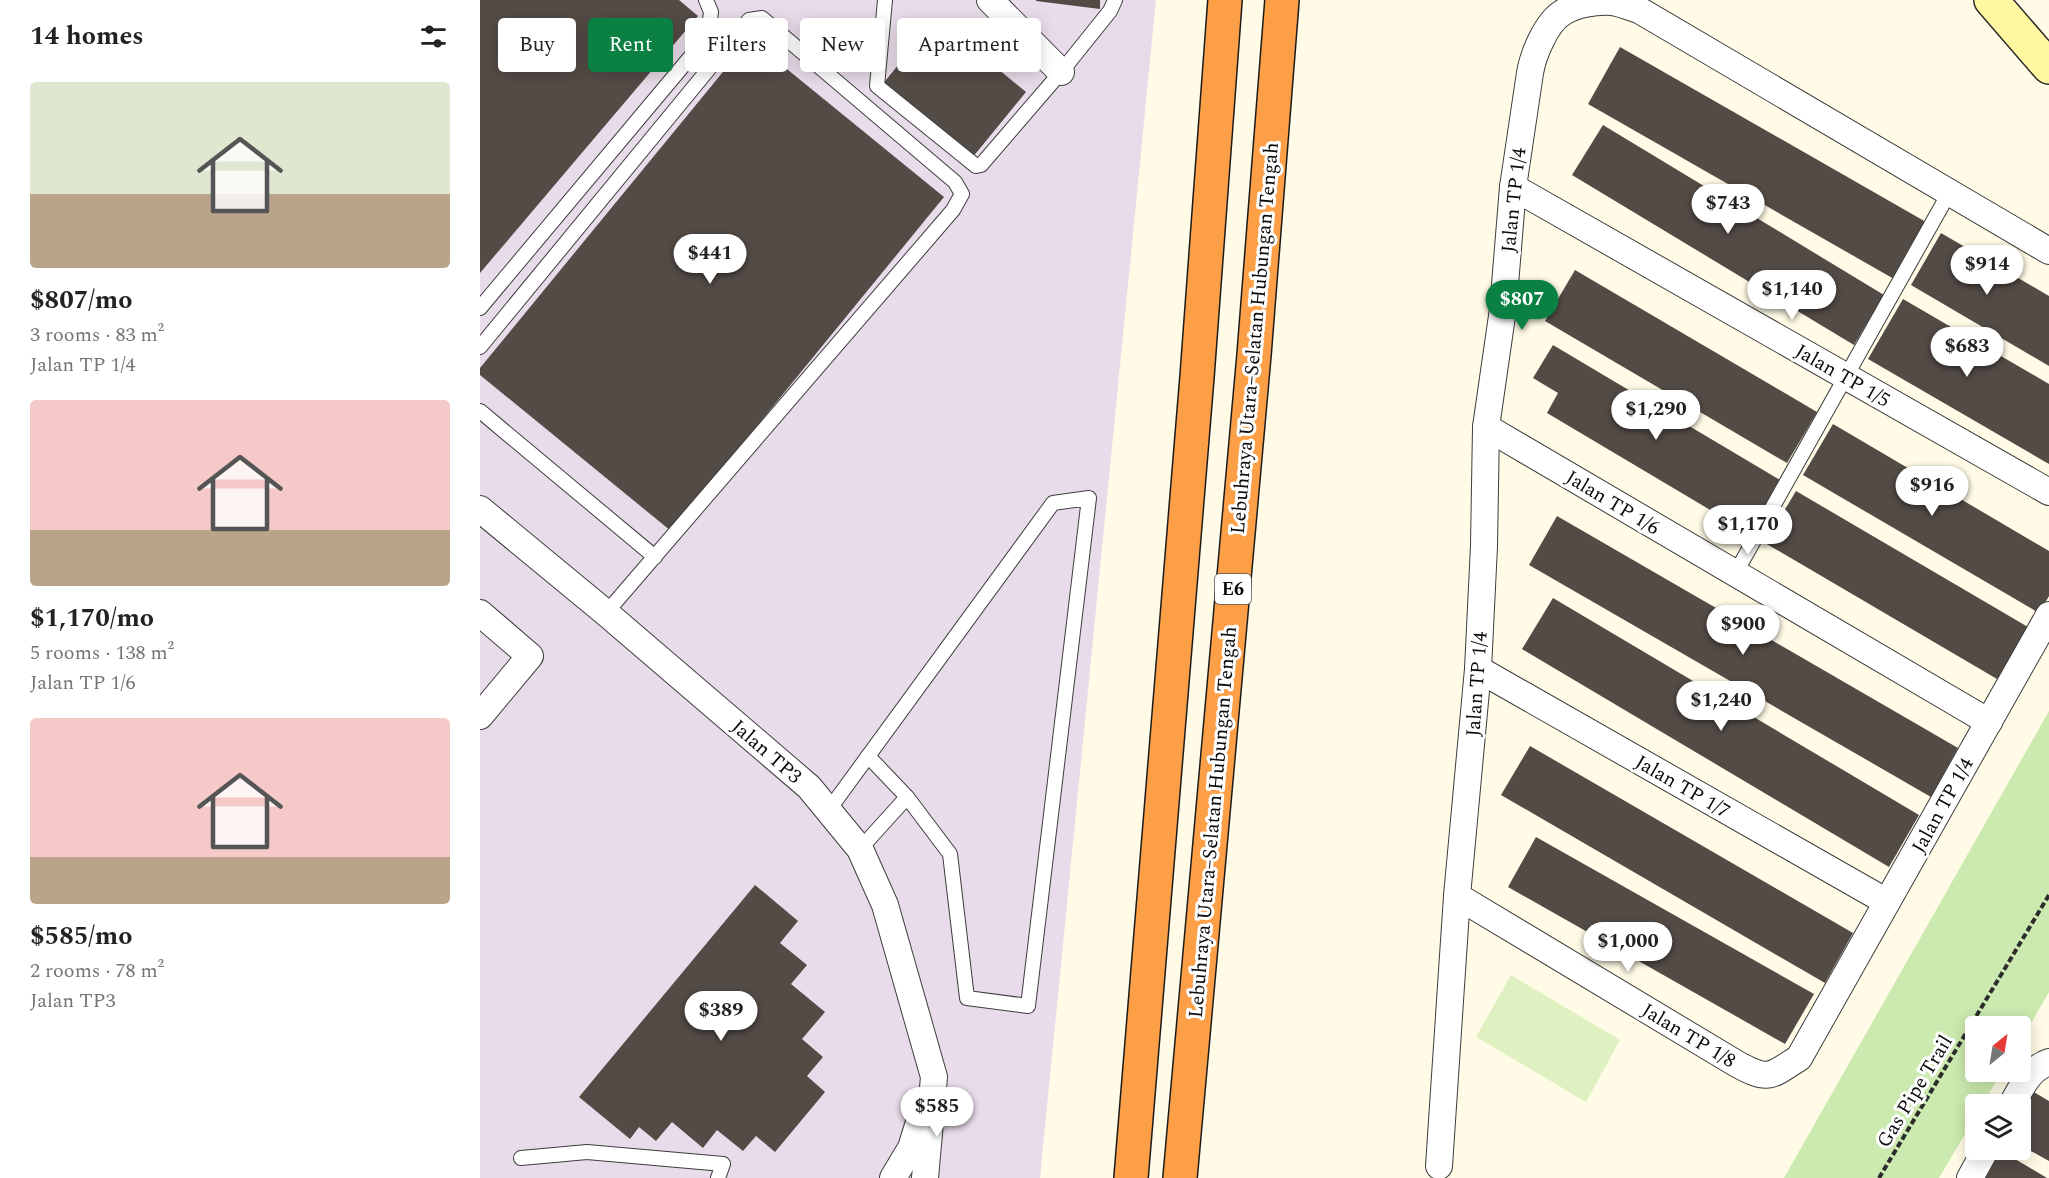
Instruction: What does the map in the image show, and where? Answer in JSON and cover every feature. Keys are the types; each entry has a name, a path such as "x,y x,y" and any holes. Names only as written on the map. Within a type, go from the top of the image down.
{"highway":[{"path":"1131,1178 1226,0"},
{"name":"Lebuhraya Utara–Selatan Hubungan Tengah","path":"1180,1178 1254,355 1282,0"}],"main road":[{"path":"1991,0 2049,67"}],"street":[{"path":"990,0 1061,72"},
{"name":"Jalan TP 1/4","path":"1439,1166 1457,896 1478,669 1484,546 1486,427 1503,309 1513,187 1532,60 1545,33 1561,13 1584,4 1612,2 1639,10 2049,251"},
{"name":"Jalan TP 1/5","path":"1513,187 2049,492"},
{"name":"Jalan TP 1/6","path":"1486,427 1989,722"},
{"name":"Jalan TP3","path":"480,509 606,613 808,787 860,849 885,905 934,1077 925,1178"},
{"path":"480,613 530,656 480,716"},
{"name":"Jalan TP 1/4","path":"1799,1058 2049,615"},
{"name":"Jalan TP 1/7","path":"1478,669 1887,902"},
{"name":"Jalan TP 1/8","path":"1457,896 1754,1073 1766,1076 1778,1073 1799,1058"},
{"path":"2018,1094 2028,1077 2040,1065 2049,1062"},
{"path":"893,1178 911,1148 934,1077"},
{"path":"1970,1178 1980,1160"}],"lane":[{"path":"480,308 708,36 711,12 706,0"},
{"path":"885,0 877,86 976,166 981,165 1061,72 1110,11 1115,0"},
{"path":"480,347 749,20 762,18 955,182 962,194 953,210 606,613"},
{"path":"1735,573 1949,194"},
{"path":"480,411 655,557"},
{"path":"828,811 868,756 1053,502 1089,498 1028,1006 967,998 950,854 907,797 868,756"},
{"path":"860,849 907,797"},
{"path":"521,1158 587,1152 723,1164 718,1178"}],"path":[{"name":"Gas Pipe Trail","path":"1879,1178 2049,895"}],"shaded area":[{"path":"480,0 1156,0 1040,1178 480,1178"}],"green space":[{"path":"2049,711 2049,992 2031,1024 2031,1016 1965,1016 1965,1082 1996,1082 1989,1094 1965,1094 1965,1134 1939,1178 1784,1178"},
{"path":"1511,975 1620,1040 1586,1102 1476,1037"}],"building":[{"path":"480,0 679,0 698,16 685,18 685,31 673,45 673,18 588,18 588,72 650,72 480,273"},
{"path":"1100,0 1100,9 1036,1"},
{"path":"1620,47 1926,222 1894,279 1588,104"},
{"path":"897,66 897,72 1002,72 1026,92 972,158 882,85"},
{"path":"788,70 944,197 671,531 480,375 480,368 723,72 788,72"},
{"path":"1603,125 1884,295 1854,345 1572,175"},
{"path":"1941,233 2049,296 2049,366 1911,285"},
{"path":"1575,270 1817,412 1787,463 1545,321"},
{"path":"1903,299 2049,384 2049,464 1868,359"},
{"path":"1553,345 1780,480 1749,533 1547,413 1558,393 1533,378"},
{"path":"1833,424 2049,551 2049,596 2039,613 1803,475"},
{"path":"1796,491 2028,627 1997,679 1765,543"},
{"path":"1557,516 1958,748 1931,797 1529,565"},
{"path":"1553,598 1919,815 1889,867 1522,649"},
{"path":"1530,746 1853,933 1825,983 1501,795"},
{"path":"1536,837 1814,994 1785,1044 1508,887"},
{"path":"755,885 798,921 780,943 807,965 791,984 825,1012 802,1039 823,1057 807,1076 825,1092 775,1152 756,1136 743,1151 717,1130 703,1148 672,1122 656,1141 639,1127 630,1139 579,1097"},
{"path":"2032,1091 2049,1101 2049,1161 2031,1151"},
{"path":"1992,1160 2017,1160 2047,1178 1981,1178"}]}
